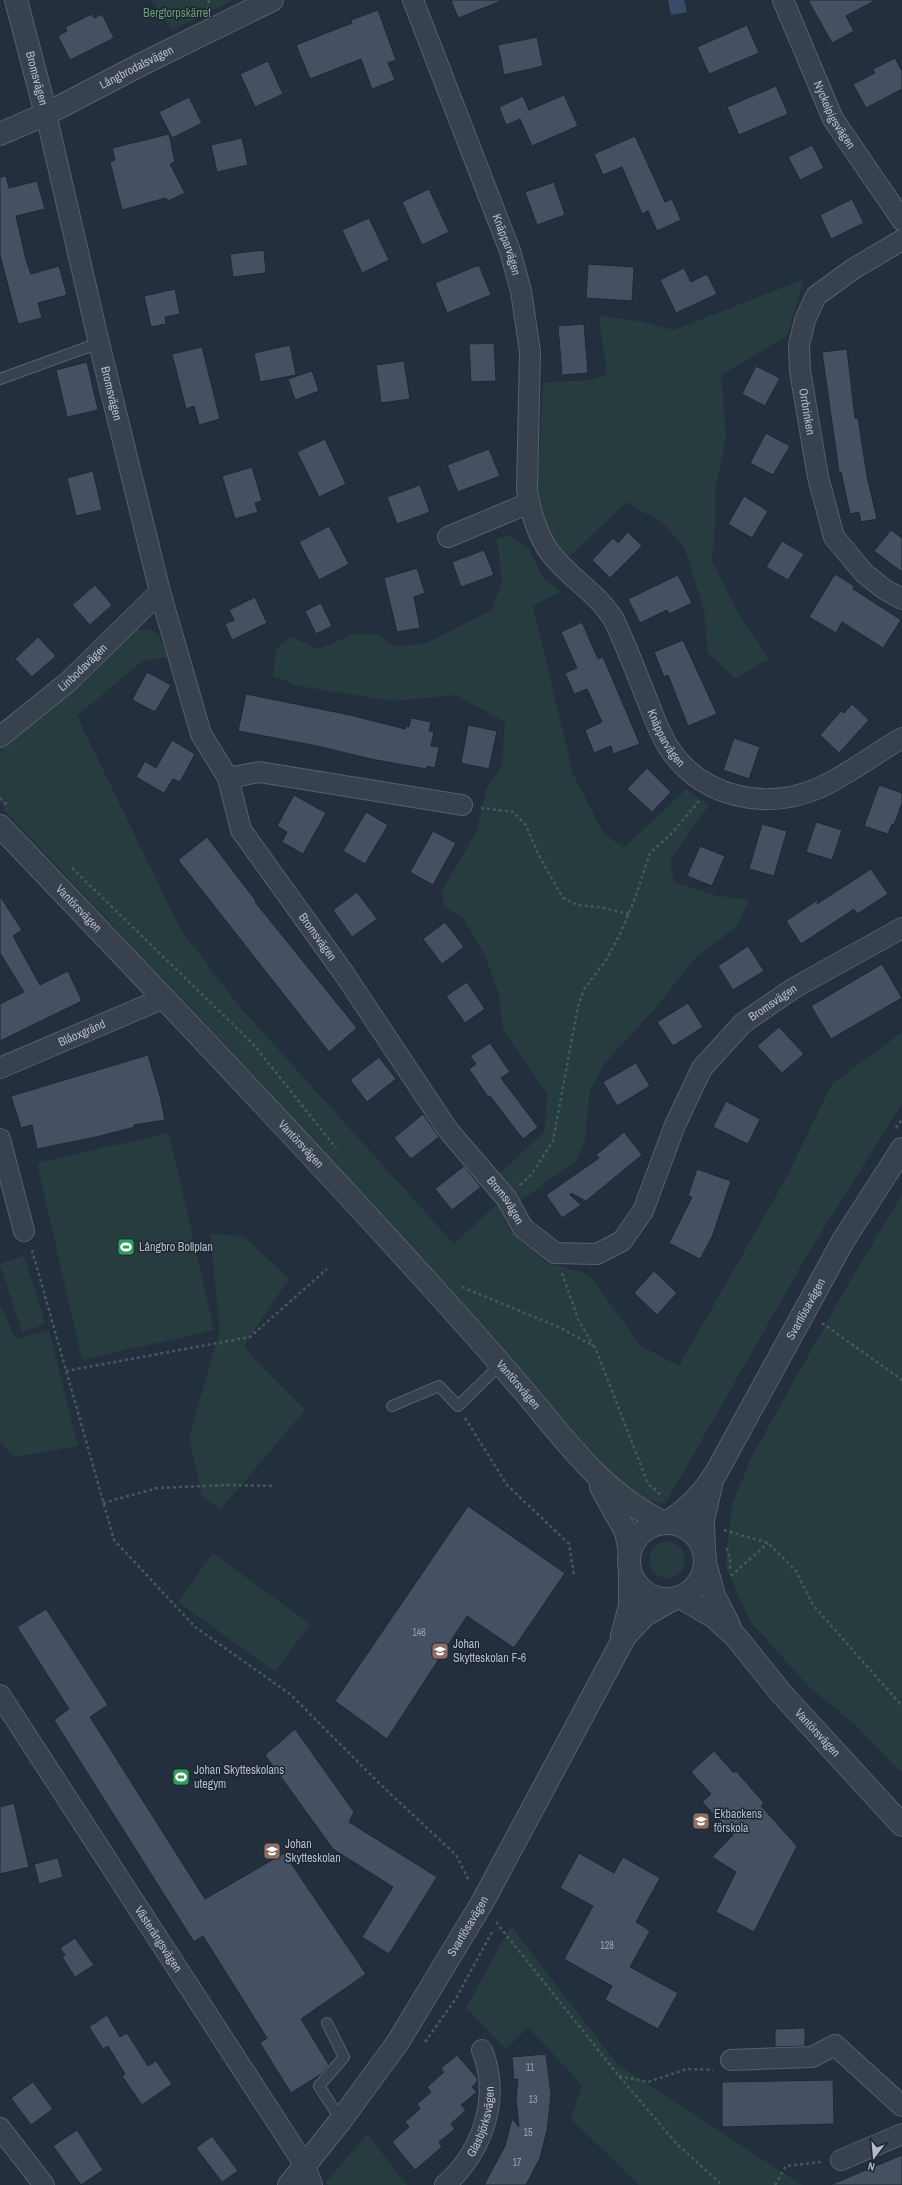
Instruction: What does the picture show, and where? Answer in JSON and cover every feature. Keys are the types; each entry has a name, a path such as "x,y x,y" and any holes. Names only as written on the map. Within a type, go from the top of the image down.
{"street":[{"name":"Bromsvägen","path":"16,0 46,114 99,343 160,592 201,734 228,778 241,830 345,975 448,1130 506,1200 523,1228 556,1253 597,1254 622,1241 643,1210 674,1125 702,1068 743,1023 794,988 902,928"},
{"name":"Långbrodalsvägen","path":"0,134 46,114 142,64 272,0"},
{"name":"Knäpparvägen","path":"413,0 510,251 521,291 530,352 527,490 529,503 543,540 550,553 605,606 613,618 658,728 669,749 689,771 712,787 745,798 789,798 821,787 902,738"},
{"name":"Nyckelpigsvägen","path":"783,0 833,119 902,220"},
{"name":"Orrbrinken","path":"902,240 853,269 816,296 805,320 799,344 800,371 818,477 834,537 864,573 884,589 902,599"},
{"path":"448,537 529,503"},
{"name":"Linbodavägen","path":"0,736 68,682 160,592"},
{"path":"228,778 259,772 462,805"},
{"name":"Vantörsvägen","path":"6,818 164,998 501,1364 592,1472 623,1499 665,1522"},
{"name":"Blåoxgränd","path":"0,1068 164,998"},
{"path":"0,1139 24,1231"},
{"name":"Svartlösavägen","path":"665,1522 685,1510 699,1497 716,1473 843,1241 902,1149"},
{"name":"Vantörsvägen","path":"592,1472 626,1532 630,1558"},
{"name":"Svartlösavägen","path":"704,1557 703,1520 706,1500 716,1473"},
{"path":"665,1522 690,1530 698,1540 704,1557 702,1575 696,1586 676,1598 650,1594 640,1587 633,1576 630,1558 635,1541 643,1531 665,1522"},
{"name":"Vantörsvägen","path":"704,1557 714,1596 736,1637"},
{"name":"Svartlösavägen","path":"617,1648 630,1606 630,1558"},
{"name":"Vantörsvägen","path":"676,1598 714,1617 736,1637 782,1693 902,1825"},
{"name":"Svartlösavägen","path":"289,2185 309,2176 341,2120 398,2042 482,1903 617,1648 634,1625 645,1614 676,1598"},
{"name":"Västerängsvägen","path":"0,1695 309,2176"},
{"path":"731,2060 812,2057 835,2045 902,2106"},
{"name":"Glasbjörksvägen","path":"445,2185 458,2174 473,2153 488,2110 489,2068 482,2050"},
{"path":"0,2128 44,2185"},
{"path":"841,2160 902,2134"}],"lane":[{"path":"0,380 99,343"},
{"path":"392,1406 439,1386 458,1406 501,1364"},
{"path":"327,2023 344,2057 320,2086 341,2120"}],"path":[{"path":"506,1200 531,1175 553,1141 578,1006 584,989 605,962 629,914 650,853 672,833 712,787"},
{"path":"0,798 6,818"},
{"path":"462,805 513,812 526,825 538,854 563,898 578,905 599,906 629,914"},
{"path":"68,864 254,1045 341,1154"},
{"path":"24,1231 32,1246 114,1540 195,1627 290,1694 381,1785 456,1855 482,1903 619,2076 676,2142 722,2185"},
{"path":"556,1253 578,1319 594,1348 648,1484 665,1498"},
{"path":"66,1371 250,1337 327,1269"},
{"path":"458,1285 561,1328 594,1348"},
{"path":"804,1311 860,1348 902,1380"},
{"path":"458,1406 507,1485 569,1544 574,1575"},
{"path":"103,1503 157,1488 227,1485 275,1486"},
{"path":"722,1535 720,1529 768,1543 796,1572 813,1605 902,1706"},
{"path":"724,1541 731,1564 728,1578 768,1543"},
{"path":"619,2076 648,2082 687,2069 722,2071 731,2060"},
{"path":"775,2185 786,2166 841,2160"}],"green space":[{"name":"Bergtorpskärret","path":"152,0 234,0 172,30"},
{"path":"804,279 787,336 721,375 726,436 715,491 715,527 712,561 738,613 769,659 735,678 708,653 704,609 684,547 664,524 626,502 567,559 536,517 543,383 591,380 607,374 599,316 637,321 674,330"},
{"path":"510,535 529,549 542,576 560,592 533,606 573,774 604,834 624,848 686,789 709,805 670,860 674,882 713,895 749,900 736,927 693,960 654,1010 604,1064 590,1091 585,1140 577,1160 519,1202 497,1176 545,1131 547,1093 503,1030 499,994 485,955 464,919 445,906 441,893 477,830 486,790 502,765 505,722 456,695 392,701 299,686 273,676 276,649 290,637 319,649 356,633 377,635 394,646 425,644 492,610 502,582 497,539"},
{"path":"136,630 152,630 160,637 167,657 141,662 77,716 181,930 239,1006 454,1244 498,1203 508,1228 528,1247 548,1263 588,1274 641,1346 679,1366 785,1180 832,1084 902,1032 902,1104 812,1247 665,1504 633,1496 599,1466 538,1392 263,1085 6,812 0,802 0,750"},
{"name":"Långbro Bollplan","path":"169,1133 214,1330 82,1360 37,1163"},
{"path":"902,1194 902,1773 852,1722 809,1687 750,1621 725,1565 732,1505 751,1458 847,1286"},
{"path":"210,1234 244,1236 289,1279 244,1345 259,1364 305,1410 220,1510 202,1495 189,1437 220,1330"},
{"path":"24,1256 46,1324 22,1332 0,1264"},
{"path":"0,1305 16,1339 49,1330 78,1446 14,1457 0,1442"},
{"path":"667,1542 677,1545 682,1550 685,1560 682,1570 677,1575 667,1578 657,1575 652,1570 649,1560 652,1550 657,1545"},
{"path":"213,1553 310,1624 275,1672 178,1602"},
{"path":"511,1926 617,2064 802,2185 639,2185 571,2119 582,2085 528,2027 506,2049 466,2008"},
{"path":"367,2134 407,2185 328,2185 326,2182"}],"water":[{"path":"668,0 684,0 687,12 671,15"}],"building":[{"path":"451,0 500,0 501,1 458,18"},
{"path":"808,0 876,0 846,16 854,31 832,43"},
{"path":"378,10 396,60 388,63 395,80 372,89 361,59 310,79 296,45 352,23 351,20"},
{"path":"92,14 94,18 102,14 114,38 70,60 58,36 67,31 65,27"},
{"path":"747,25 759,53 709,74 697,47"},
{"path":"537,37 543,66 504,75 498,45"},
{"path":"895,58 902,71 902,89 866,108 853,84 875,73 873,69"},
{"path":"268,61 283,94 255,107 240,74"},
{"path":"776,86 788,114 739,135 727,107"},
{"path":"564,95 578,126 532,146 520,119 506,125 499,107 523,96 529,110"},
{"path":"189,97 202,123 172,138 159,112"},
{"path":"169,134 175,162 170,164 185,193 168,201 166,198 122,210 110,162 115,160 112,148"},
{"path":"635,136 665,202 672,199 681,220 657,231 648,211 642,214 622,167 603,175 594,154"},
{"path":"242,138 248,165 217,172 211,145"},
{"path":"812,145 824,168 800,180 788,157"},
{"path":"6,176 9,188 37,181 45,209 16,216 26,260 31,274 59,266 67,295 38,303 42,318 18,324 0,255 0,177"},
{"path":"554,182 565,215 537,225 525,192"},
{"path":"429,189 449,232 422,245 402,202"},
{"path":"852,199 864,223 831,239 820,215"},
{"path":"369,218 389,260 362,273 342,230"},
{"path":"264,250 266,273 233,277 230,254"},
{"path":"588,264 634,267 632,301 586,298"},
{"path":"479,265 491,295 447,313 435,283"},
{"path":"684,268 691,282 707,274 717,294 676,313 660,280"},
{"path":"175,289 180,314 165,317 166,324 151,327 144,296"},
{"path":"584,324 588,373 562,375 558,326"},
{"path":"494,343 496,381 471,382 469,344"},
{"path":"290,345 296,375 260,382 254,353"},
{"path":"202,347 220,419 199,425 194,406 186,409 172,354"},
{"path":"847,349 855,418 858,418 867,476 877,519 861,522 859,512 850,514 841,472 839,472 822,352"},
{"path":"404,361 410,399 381,403 376,365"},
{"path":"87,362 98,410 67,417 56,370"},
{"path":"756,366 780,378 765,406 742,394"},
{"path":"312,371 319,391 295,400 288,379"},
{"path":"766,433 790,446 773,475 750,463"},
{"path":"325,439 346,484 319,497 297,452"},
{"path":"489,449 500,476 458,492 447,465"},
{"path":"252,467 262,501 255,503 258,512 235,519 222,476"},
{"path":"93,471 102,510 76,516 67,478"},
{"path":"420,485 430,512 397,524 387,497"},
{"path":"744,496 768,511 752,538 728,524"},
{"path":"329,526 349,564 319,580 299,542"},
{"path":"891,530 902,538 902,572 874,551"},
{"path":"628,532 642,546 610,578 592,560 613,538 618,543"},
{"path":"782,541 804,554 788,580 766,567"},
{"path":"484,550 494,575 461,587 452,562"},
{"path":"417,568 425,593 414,597 420,628 397,632 384,578"},
{"path":"835,574 854,586 853,589 901,620 883,648 842,622 836,633 809,617"},
{"path":"678,575 692,603 669,614 667,610 640,623 628,599"},
{"path":"95,585 112,605 90,625 72,605"},
{"path":"255,597 267,623 232,640 225,624 234,620 229,610"},
{"path":"321,603 332,626 316,634 305,611"},
{"path":"582,622 598,659 603,657 640,744 613,754 611,746 594,753 585,730 602,722 587,689 574,694 565,673 577,668 561,632"},
{"path":"38,637 56,656 32,677 15,659"},
{"path":"683,640 717,714 688,726 668,675 664,677 654,652"},
{"path":"147,672 171,685 155,712 132,700"},
{"path":"246,694 350,715 405,729 406,726 409,727 411,718 431,722 429,731 434,732 431,746 439,747 435,768 427,766 426,769 371,759 317,746 238,731"},
{"path":"852,704 869,720 839,753 820,735 841,711 844,713"},
{"path":"468,725 497,731 489,769 461,763"},
{"path":"734,738 760,747 749,779 723,770"},
{"path":"172,740 195,754 180,782 173,779 164,793 136,777 145,761 156,768"},
{"path":"647,768 671,792 652,812 627,789"},
{"path":"879,785 902,793 902,803 894,825 892,824 888,834 864,826"},
{"path":"294,795 326,813 303,854 282,842 287,832 277,826"},
{"path":"366,812 388,825 365,864 343,851"},
{"path":"816,822 842,830 832,860 806,852"},
{"path":"762,824 787,831 774,876 749,869"},
{"path":"433,831 456,843 433,885 410,872"},
{"path":"207,837 256,901 255,902 357,1028 329,1052 178,860"},
{"path":"700,846 725,856 712,886 687,876"},
{"path":"871,869 888,894 857,914 854,909 801,944 786,921 819,899 817,904"},
{"path":"357,892 377,919 352,937 333,910"},
{"path":"0,896 22,930 13,936 40,985 68,971 82,1001 0,1041 0,1004 24,992 0,953"},
{"path":"445,922 464,947 442,964 423,939"},
{"path":"748,946 764,971 733,990 718,966"},
{"path":"882,964 902,998 831,1039 811,1006"},
{"path":"467,982 485,1009 465,1023 446,996"},
{"path":"688,1003 703,1027 673,1046 657,1022"},
{"path":"779,1027 804,1054 782,1073 757,1046"},
{"path":"490,1043 510,1072 501,1078 538,1127 523,1139 490,1096 488,1097 469,1069 476,1064 470,1056"},
{"path":"148,1055 160,1096 165,1120 134,1125 135,1127 96,1137 37,1149 32,1125 21,1128 11,1096"},
{"path":"379,1057 396,1079 367,1102 350,1080"},
{"path":"636,1063 650,1086 617,1106 603,1082"},
{"path":"726,1101 760,1119 748,1144 713,1127"},
{"path":"423,1114 439,1137 411,1159 394,1138"},
{"path":"624,1132 642,1155 586,1201 571,1193 570,1195 581,1205 562,1218 546,1195 599,1158 596,1155"},
{"path":"464,1166 481,1187 452,1210 435,1189"},
{"path":"697,1169 731,1181 712,1237 700,1259 669,1243 692,1197 688,1196"},
{"path":"654,1271 677,1293 657,1315 634,1293"},
{"name":"Johan Skytteskolan F-6","path":"468,1506 565,1573 514,1648 467,1616 387,1739 335,1701"},
{"path":"46,1609 108,1705 90,1717 205,1899 284,1853 366,1974 301,2019 329,2065 321,2074 291,2093 260,2043 267,2038 203,1936 194,1942 54,1720 69,1709 17,1627"},
{"path":"295,1729 354,1812 349,1822 437,1877 389,1954 362,1937 393,1887 333,1849 265,1755"},
{"path":"714,1751 734,1773 736,1771 764,1803 761,1806 797,1846 754,1932 716,1912 736,1872 712,1857 733,1835 702,1802 711,1794 691,1772"},
{"path":"14,1803 29,1867 0,1874 0,1807"},
{"path":"579,1853 614,1873 623,1857 660,1878 636,1922 650,1931 630,1967 678,1993 658,2029 605,2000 612,1986 564,1959 593,1906 560,1888"},
{"path":"58,1858 63,1877 39,1884 34,1864"},
{"path":"75,1938 94,1965 75,1977 62,1957 65,1955 60,1948"},
{"path":"107,2015 120,2037 127,2033 148,2066 156,2061 172,2084 142,2105 122,2076 125,2074 108,2046 103,2049 89,2027"},
{"path":"805,2028 805,2046 775,2047 775,2029"},
{"path":"546,2054 551,2095 547,2130 540,2158 526,2185 484,2185 505,2146 512,2119 519,2127 516,2099 518,2079 514,2080 512,2057"},
{"path":"457,2055 477,2078 477,2082 472,2087 477,2092 461,2105 466,2110 451,2124 455,2129 439,2142 442,2147 415,2170 392,2142 409,2127 405,2122 420,2109 417,2104 431,2092 427,2087 444,2072 441,2068"},
{"path":"833,2080 834,2124 722,2127 722,2082"},
{"path":"33,2082 53,2109 31,2125 11,2098"},
{"path":"77,2130 103,2170 81,2185 53,2146"},
{"path":"212,2136 238,2171 222,2182 196,2148"},
{"path":"902,2155 902,2185 830,2185"}],"place":[{"name":"Långbro Bollplan","path":"126,1247"},
{"name":"Johan Skytteskolan F-6","path":"440,1651"},
{"name":"Johan Skytteskolans utegym","path":"181,1777"},
{"name":"Ekbackens förskola","path":"701,1821"},
{"name":"Johan Skytteskolan","path":"272,1851"}]}
